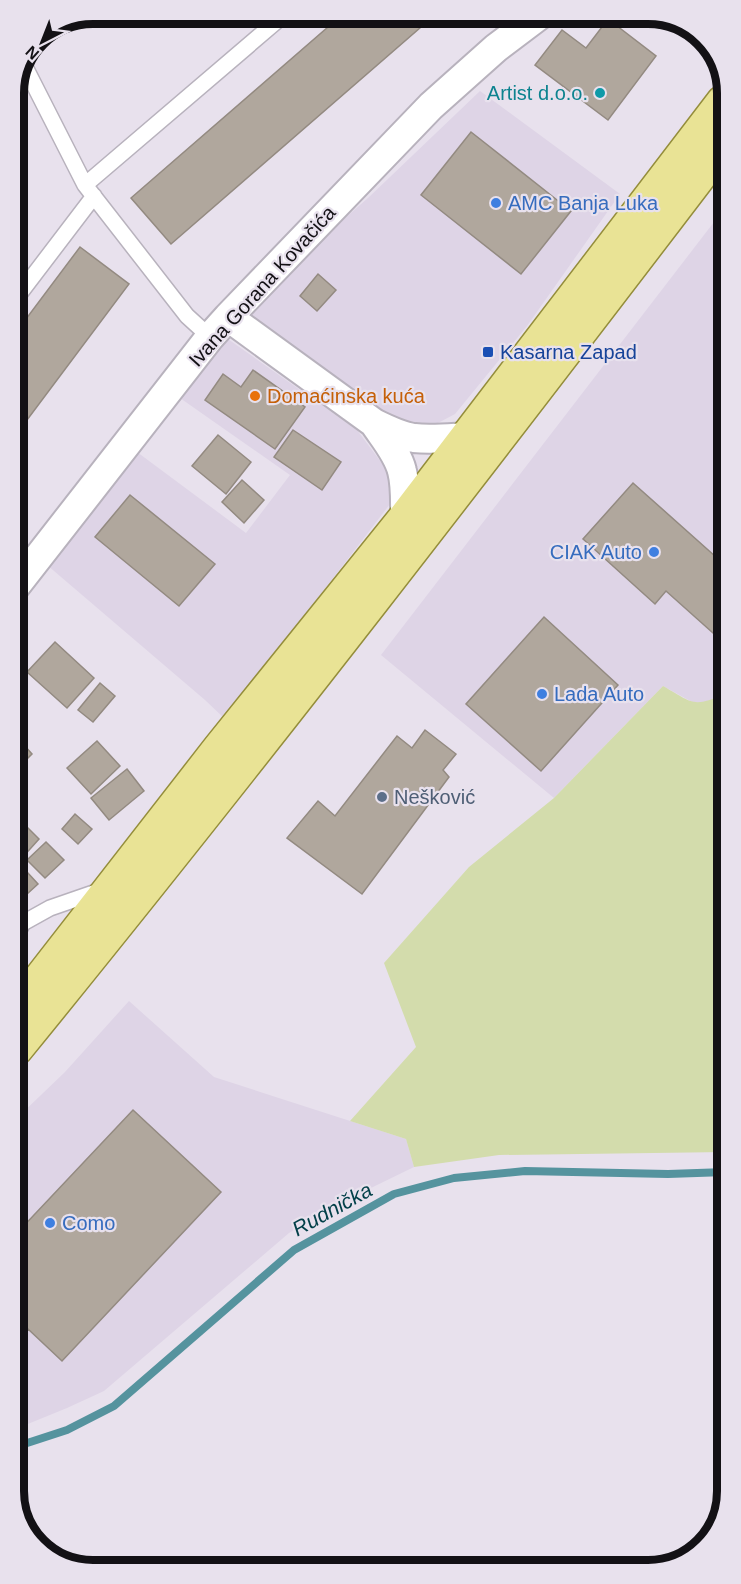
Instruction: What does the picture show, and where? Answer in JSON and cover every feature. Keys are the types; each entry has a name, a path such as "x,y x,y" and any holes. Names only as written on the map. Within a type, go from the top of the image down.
{"main road":[{"path":"24,1000 219,749 405,518 717,110"},
{"path":"24,1039 343,640 717,153"}],"street":[{"name":"Ivana Gorana Kovačića","path":"24,576 219,327 431,106 496,48 528,24"},
{"path":"219,327 374,423 395,433 413,438 466,437"},
{"path":"374,423 397,457 402,470 405,485 405,518"}],"lane":[{"path":"24,286 90,190 274,24"},
{"path":"27,72 90,190 187,316 219,327"},
{"path":"24,922 50,908 113,886"}],"shaded area":[{"path":"480,91 620,194 527,326 455,414 420,430 402,427 247,319 313,246 368,198"},
{"path":"717,218 717,698 707,702 694,703 663,686 554,798 381,655"},
{"path":"225,337 357,430 387,470 391,482 390,504 225,719 47,565 137,452 246,533 290,475 180,398"},
{"path":"129,1001 214,1077 406,1139 414,1167 336,1205 289,1233 104,1391 24,1426 24,1111 65,1072"}],"green space":[{"path":"663,686 693,702 717,697 717,1152 499,1155 414,1167 406,1139 350,1121 416,1047 384,963 469,867 554,798"}],"building":[{"path":"331,24 424,24 171,244 131,198"},
{"name":"Artist d.o.o.","path":"604,24 614,24 656,56 608,120 535,65 562,30 586,48"},
{"name":"AMC Banja Luka","path":"471,132 571,211 521,274 421,195"},
{"path":"80,247 129,284 24,424 24,322"},
{"path":"318,274 336,290 317,311 300,296"},
{"path":"253,370 305,407 275,449 205,400 223,374 241,387"},
{"path":"293,430 341,462 322,490 274,457"},
{"path":"218,435 251,462 226,494 192,466"},
{"path":"242,480 264,500 244,523 222,502"},
{"name":"CIAK Auto","path":"633,483 717,558 717,629 713,633 666,591 655,604 583,539"},
{"path":"130,495 215,564 179,606 95,537"},
{"name":"Lada Auto","path":"544,617 618,685 541,771 466,704"},
{"path":"55,642 94,678 67,708 27,672"},
{"path":"100,683 115,696 93,722 78,710"},
{"path":"425,730 456,754 443,770 449,777 362,894 287,838 318,801 335,816 397,736 412,748"},
{"path":"97,741 120,766 91,794 67,768"},
{"path":"24,745 32,754 24,762"},
{"path":"127,769 144,791 109,820 91,798"},
{"path":"75,814 92,829 78,844 62,829"},
{"path":"24,824 39,839 24,856"},
{"path":"46,842 64,860 45,878 27,860"},
{"path":"24,869 38,884 24,897"},
{"path":"133,1110 221,1192 62,1361 28,1329 24,1333 24,1226"}],"waterway":[{"name":"Rudnička","path":"24,1444 67,1430 114,1406 294,1250 394,1194 454,1178 525,1171 668,1174 717,1172"}],"place":[{"name":"Artist d.o.o.","path":"600,93"},
{"name":"AMC Banja Luka","path":"496,203"},
{"name":"Kasarna Zapad","path":"488,352"},
{"name":"Domaćinska kuća","path":"255,396"},
{"name":"CIAK Auto","path":"654,552"},
{"name":"Lada Auto","path":"542,694"},
{"name":"Nešković","path":"382,797"},
{"name":"Como","path":"50,1223"}]}
